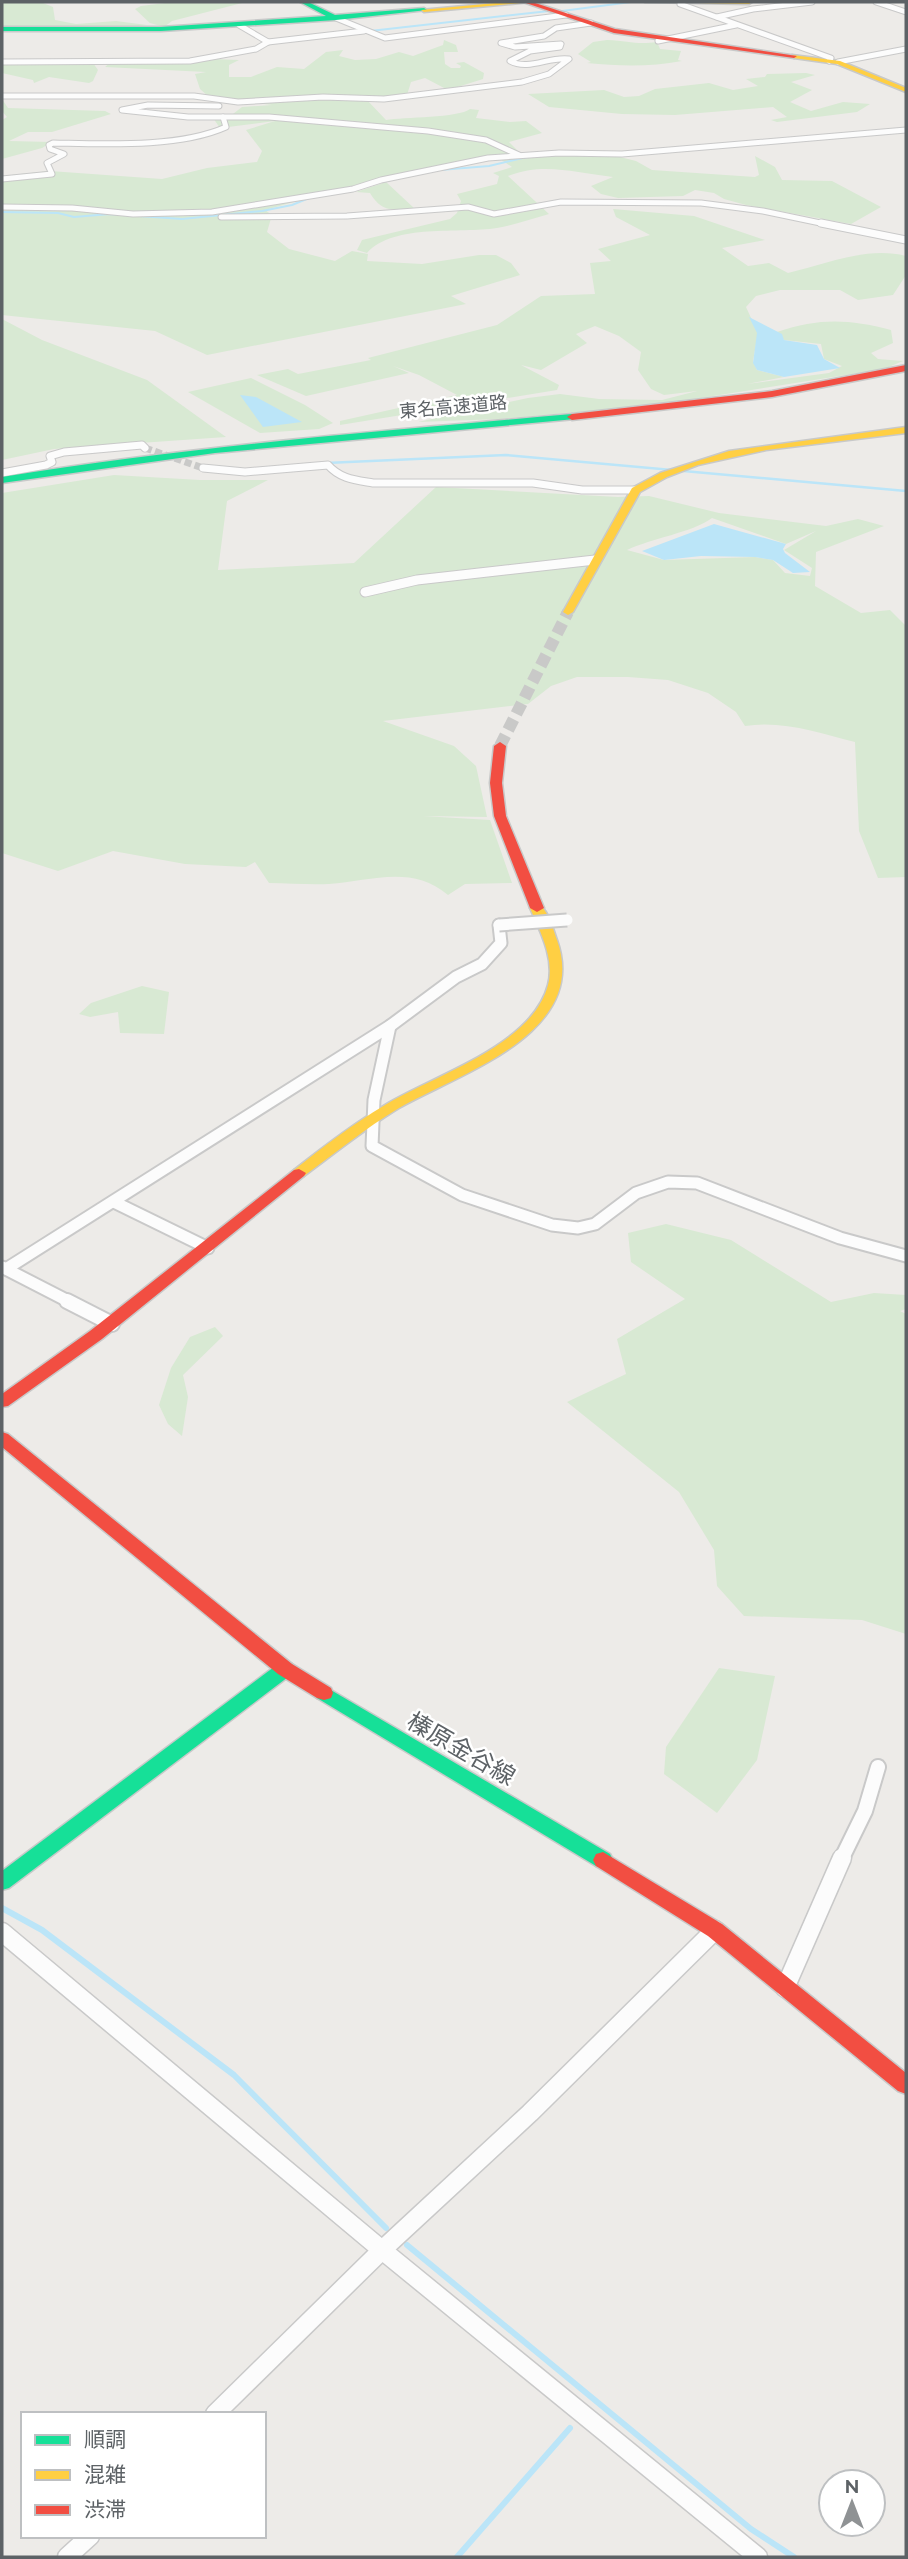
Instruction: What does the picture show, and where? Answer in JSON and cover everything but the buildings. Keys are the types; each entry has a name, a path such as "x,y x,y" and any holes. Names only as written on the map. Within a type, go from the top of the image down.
{"main road":[{"path":"303,2 336,18"},
{"path":"2,29 76,32 239,25 527,2 614,31 664,40 834,61 906,90"},
{"path":"648,2 749,2"},
{"name":"東名高速道路","path":"2,480 107,462 225,447 711,402 824,385 906,368"},
{"name":"東名高速道路","path":"2,488 126,466 234,452 713,409 806,395 906,375"},
{"path":"568,612 636,490 667,470 708,459 906,430"},
{"path":"2,1402 55,1368 112,1324 319,1157 372,1119 497,1051 526,1031 545,1011 555,989 558,969 555,953 500,816 496,783 500,746"},
{"name":"榛原金谷線","path":"2,1438 285,1669 605,1860 715,1930 906,2085"},
{"path":"2,1882 285,1669"}],"street":[{"path":"716,17 753,9 812,2"},
{"path":"876,2 906,12"},
{"path":"680,4 834,61 906,49"},
{"path":"336,18 365,32 389,38 566,15"},
{"path":"2,96 194,96 238,102 337,97 412,97 522,82 549,74 569,60 545,58 523,65 510,61 530,51 560,47 561,44 544,42 517,47 501,43 544,36 556,28 591,23"},
{"path":"239,25 268,42"},
{"path":"664,40 739,25"},
{"path":"2,62 190,61 256,49 268,42 365,32"},
{"path":"337,97 255,106 148,105 122,110 223,117 269,117 428,131 486,140 519,155"},
{"path":"2,179 52,174 47,163 64,155 50,149 49,145 53,143 125,145 210,134 226,127 223,117"},
{"path":"214,213 353,189 469,160 519,155 622,154 906,130"},
{"path":"2,207 72,208 133,214 347,216 468,207 487,213 503,213 561,202 668,201 763,211 906,240"},
{"path":"2,473 46,465 52,462 50,456 64,452 142,444 145,448"},
{"path":"203,468 210,471 240,471 328,465 334,472 347,478 373,483 540,483 582,490 636,490"},
{"path":"365,592 417,580 595,560"},
{"path":"4,1268 114,1202 390,1026 456,977 467,974 486,961 501,943 499,925 567,920"},
{"path":"390,1026 372,1119 372,1146 462,1195 552,1226 578,1228 595,1224 636,1193 668,1182 698,1183 839,1238 906,1256"},
{"path":"114,1202 208,1248"},
{"path":"4,1268 112,1324"},
{"path":"786,1988 833,1877 865,1811 878,1767"},
{"path":"217,2412 382,2250 530,2113 699,1942 715,1930"},
{"path":"2,1932 382,2250 758,2557"},
{"path":"68,2557 88,2538"}],"green space":[{"path":"2,2 51,2 43,3 53,7 55,20 76,24 116,21 147,25 122,28 2,26"},
{"path":"173,2 246,2 172,21 164,27 150,23 135,9"},
{"path":"444,40 456,45 458,52 444,52 445,64 451,68 460,68 456,63 464,62 484,73 483,79 448,90 425,78 411,82 407,95 367,100 386,120 443,116 470,109 479,110 476,118 526,121 542,133 509,142 520,153 612,155 636,161 652,170 755,177 759,175 755,156 775,167 782,180 832,181 881,207 851,224 746,205 724,199 714,193 695,190 683,196 618,198 601,194 591,186 613,177 547,169 508,176 549,214 497,228 410,233 393,237 367,253 357,250 362,240 450,219 457,213 461,201 457,194 497,184 499,176 493,173 512,167 500,159 384,177 265,210 272,215 267,232 289,249 335,261 352,251 368,254 367,261 422,264 496,255 511,263 520,275 451,296 466,304 207,355 155,331 2,315 2,176 50,171 162,179 207,168 257,162 262,151 246,130 275,121 220,128 213,118 229,117 242,107 272,105 209,97 200,89 195,74 206,72 105,67 111,62 159,64 213,59 239,60 229,65 229,77 251,77 277,67 304,69 326,52 343,50 339,56 355,60 376,59 399,52 413,56 443,45"},
{"path":"593,42 657,42 660,49 681,51 678,60 682,61 646,65 599,64 587,63 591,62 578,54"},
{"path":"93,63 98,70 93,81 89,83 49,77 34,83 33,80 2,73 2,64"},
{"path":"767,74 815,75 791,82 812,90 790,102 811,111 843,102 870,104 857,112 777,122 771,120 787,117 773,107 675,115 622,114 549,107 528,94 604,90 624,97 639,96 655,89 709,83 733,90 758,86 746,79 765,77"},
{"path":"2,99 8,108 105,111 111,114 52,132 28,132 9,141 52,142 42,148 2,159 2,120 7,117 2,111"},
{"path":"386,182 415,209 389,209 379,204 370,193 356,192"},
{"path":"613,209 694,216 765,240 722,248 748,266 769,263 788,273 862,255 891,253 906,256 906,275 893,295 858,300 840,290 780,290 756,296 746,307 758,333 753,361 757,370 784,377 747,384 829,373 842,366 824,359 821,344 784,340 777,332 806,324 847,322 891,330 893,343 871,353 878,359 903,361 884,369 657,405 500,419 418,422 528,398 560,394 599,399 662,400 697,391 664,395 651,389 638,370 641,352 619,336 595,326 576,334 587,343 541,370 521,365 559,385 557,390 340,425 340,421 457,395 419,375 393,366 409,373 306,396 257,375 288,369 298,374 371,360 368,358 497,325 541,296 595,294 590,263 611,261 598,249 650,235 616,217"},
{"path":"2,319 42,340 147,380 226,437 54,449 2,460"},
{"path":"251,378 305,405 333,423 319,429 260,433 188,392"},
{"path":"114,475 200,480 268,480 227,501 218,570 354,563 436,487 618,497 649,496 719,513 826,526 858,519 884,526 816,552 815,586 861,613 890,610 906,626 906,877 878,878 859,831 855,742 787,726 745,726 736,712 708,693 668,680 628,677 577,677 551,686 528,704 383,721 454,746 476,766 487,817 423,816 490,820 512,883 465,884 448,895 420,880 405,877 329,884 269,883 255,862 246,867 185,864 113,851 58,871 2,853 2,493","holes":["712,518 786,544 816,531 784,550 812,568 810,576 785,573 773,560 755,557 664,560 627,550 693,528"]},
{"path":"142,986 169,992 164,1034 120,1033 118,1012 90,1017 79,1014 91,1003"},
{"path":"666,1224 731,1240 831,1302 874,1293 906,1295 906,1309 900,1311 906,1314 906,1634 862,1620 744,1616 717,1586 714,1550 679,1492 567,1402 626,1374 617,1339 685,1299 631,1262 628,1233"},
{"path":"215,1327 223,1336 183,1375 188,1397 182,1436 168,1424 159,1405 171,1368 190,1337"},
{"path":"719,1668 775,1676 757,1760 717,1813 664,1774 666,1747"}],"water":[{"path":"749,317 782,334 784,340 817,345 824,359 840,368 784,377 757,370 753,363 757,333"},
{"path":"240,395 256,397 302,422 263,427"},
{"path":"714,524 786,544 783,549 785,553 810,572 793,573 773,560 755,557 701,556 664,560 642,551"}],"waterway":[{"path":"562,11 631,2"},
{"path":"370,31 549,11"},
{"path":"440,170 489,166 531,156"},
{"path":"2,212 58,213 74,217 110,214 182,219 262,211 292,205 309,198"},
{"path":"326,463 506,455 906,491"},
{"path":"2,1908 42,1930 234,2075 386,2228"},
{"path":"407,2245 751,2529 794,2557"},
{"path":"457,2557 570,2428"}],"tunnel":[{"path":"145,448 203,468"},
{"path":"500,746 568,612"}],"traffic: fast":[{"path":"303,2 336,18"},
{"path":"2,29 161,29 424,10"},
{"path":"2,480 215,450 572,417"},
{"path":"2,1882 285,1669"},
{"path":"324,1693 603,1860"}],"traffic: slow":[{"path":"424,10 528,2"},
{"path":"648,2 749,2"},
{"path":"794,56 838,62 906,90"},
{"path":"568,612 636,490 663,475 694,463 766,447 906,430"},
{"path":"299,1173 391,1107 486,1057 530,1025 546,1006 555,985 556,975 552,946 537,908"}],"traffic: jam":[{"path":"526,2 614,31 794,56"},
{"path":"572,417 772,394 906,368"},
{"path":"500,746 496,783 500,816 537,908"},
{"path":"2,1402 96,1335 299,1173"},
{"path":"2,1438 285,1669 324,1693"},
{"path":"603,1860 715,1930 906,2085"}]}
